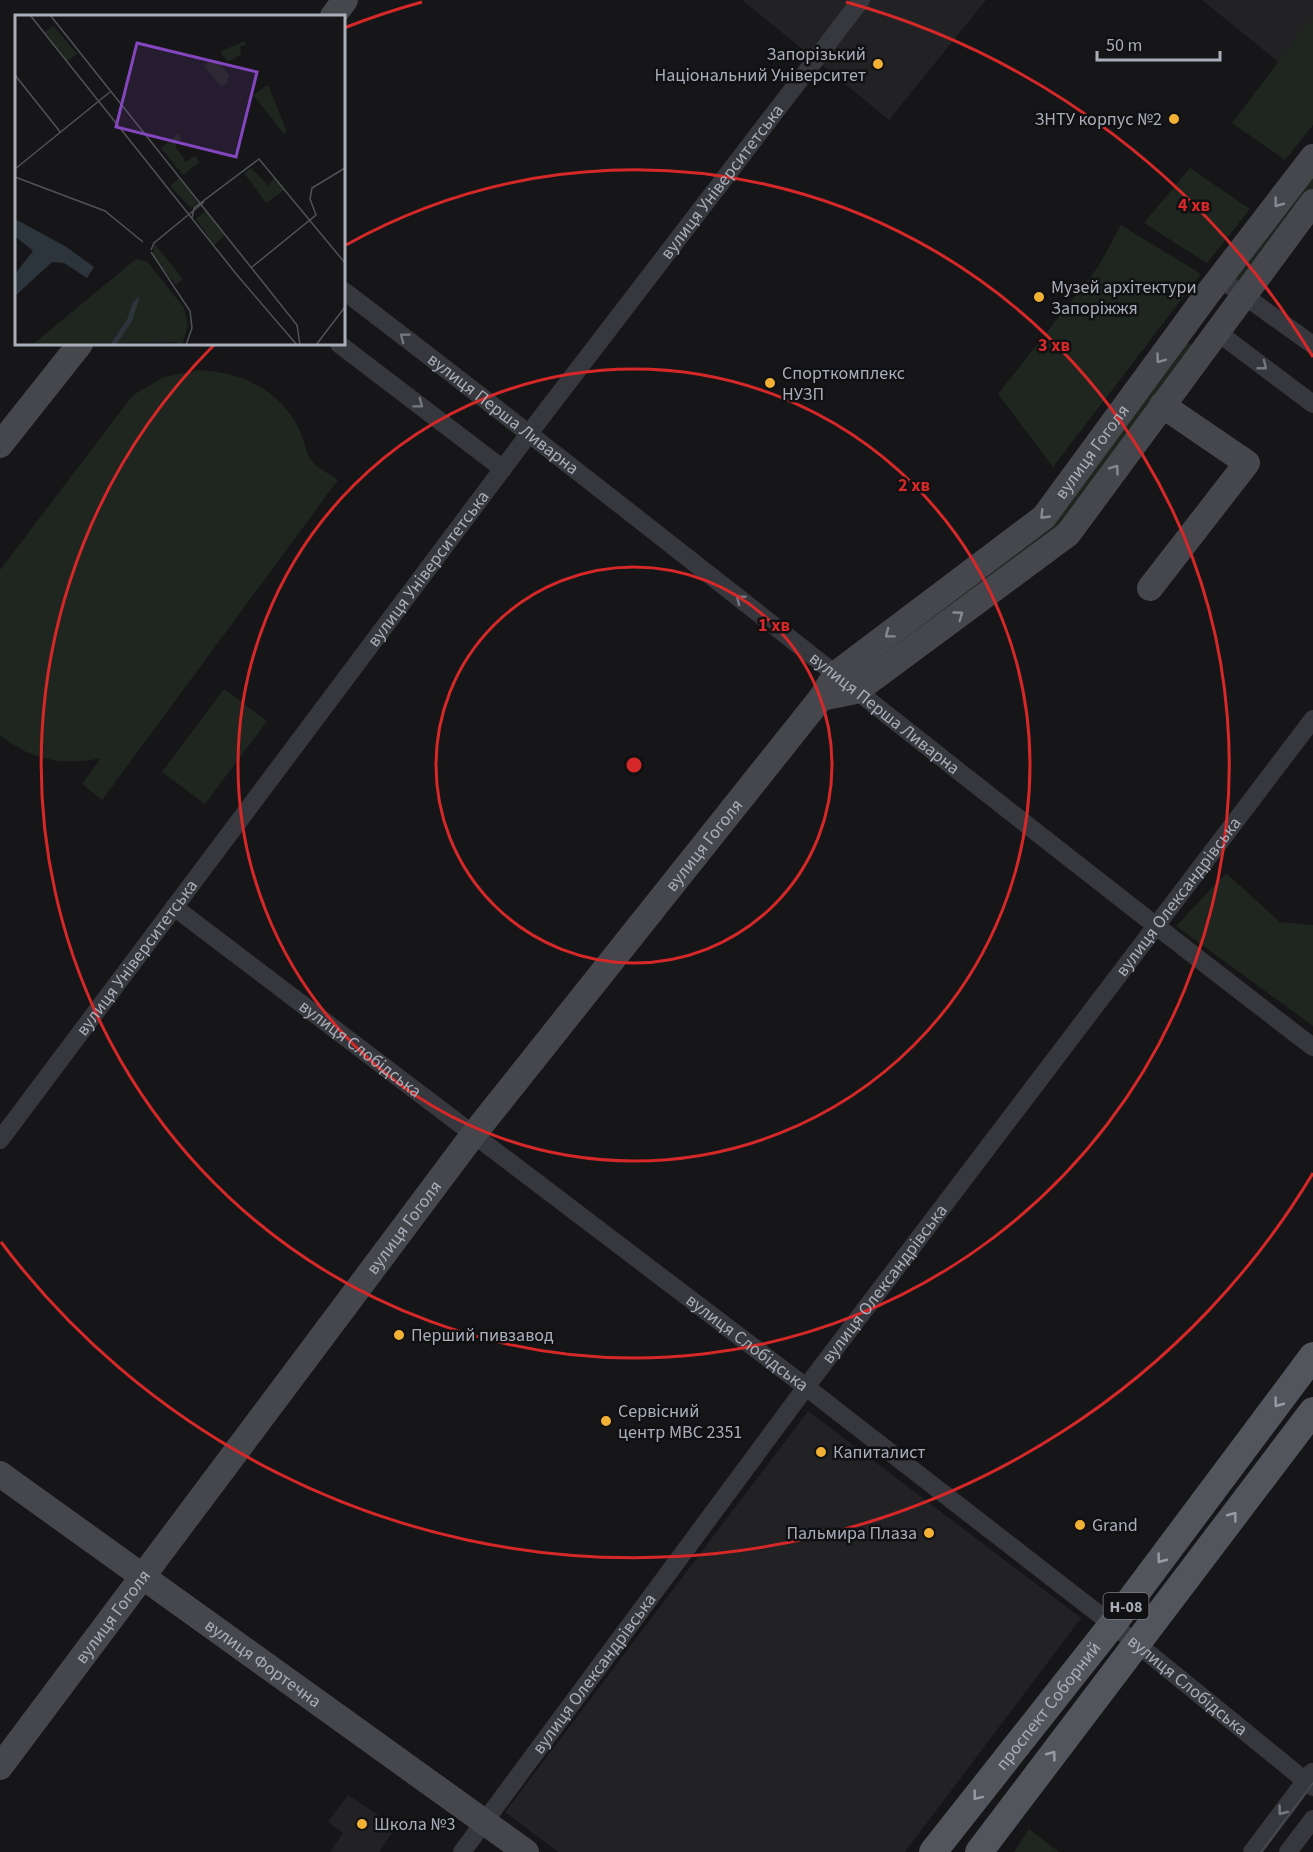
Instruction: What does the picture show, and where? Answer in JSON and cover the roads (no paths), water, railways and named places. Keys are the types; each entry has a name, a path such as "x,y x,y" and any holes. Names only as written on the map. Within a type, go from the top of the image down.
{"main road":[{"name":"проспект Соборний","path":"933,1852 1112,1625 1313,1356"},
{"name":"проспект Соборний","path":"979,1852 1313,1411"}],"street":[{"path":"334,15 345,0"},
{"name":"вулиця Університетська","path":"0,1140 503,468 861,0"},
{"name":"вулиця Гоголя","path":"0,1767 473,1135 821,698 836,674 1044,517 1313,157"},
{"name":"вулиця Гоголя","path":"821,698 856,691 1068,534 1313,202"},
{"path":"1221,279 1313,345"},
{"name":"вулиця Перша Ливарна","path":"345,292 1313,1047"},
{"path":"1216,331 1313,404"},
{"path":"0,445 79,345"},
{"path":"340,345 503,468"},
{"path":"1150,588 1247,463 1162,405"},
{"name":"вулиця Олександрівська","path":"462,1852 806,1387 1313,719"},
{"name":"вулиця Слобідська","path":"174,907 806,1387 1311,1779"},
{"name":"вулиця Фортечна","path":"0,1474 140,1577 526,1852"},
{"path":"1252,1852 1311,1779"},
{"path":"1288,1852 1313,1819"}],"tram line":[{"path":"1261,1852 1313,1783"}],"place":[{"name":"Запорізький Національний Університет","path":"878,64"},
{"name":"ЗНТУ корпус №2","path":"1174,119"},
{"name":"Музей архітектури Запоріжжя","path":"1039,297"},
{"name":"Спорткомплекс НУЗП","path":"770,383"},
{"name":"Перший пивзавод","path":"399,1335"},
{"name":"Сервісний центр МВС 2351","path":"606,1421"},
{"name":"Капиталист","path":"821,1452"},
{"name":"Grand","path":"1080,1525"},
{"name":"Пальмира Плаза","path":"929,1533"},
{"name":"Школа №3","path":"362,1824"}]}
